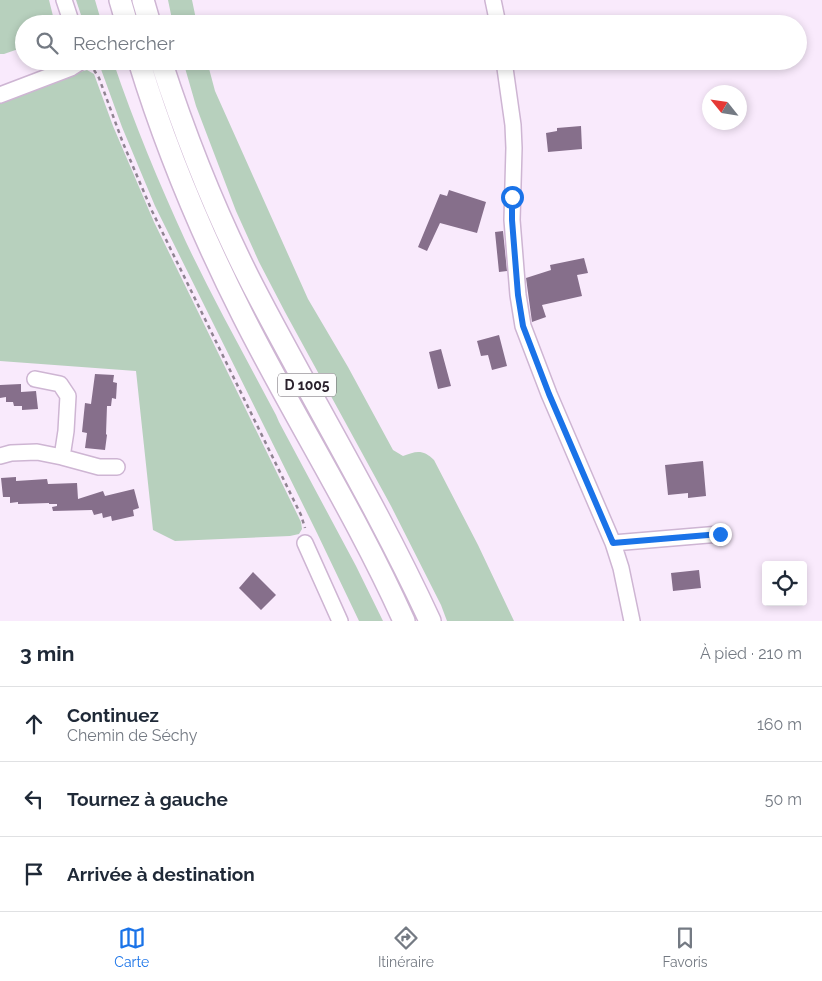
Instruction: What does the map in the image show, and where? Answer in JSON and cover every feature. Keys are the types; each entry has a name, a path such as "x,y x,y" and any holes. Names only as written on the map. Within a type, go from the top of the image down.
{"highway":[{"path":"120,0 124,15"},
{"path":"143,0 147,15"},
{"name":"D 1005","path":"141,70 171,154 217,264 358,529 404,621"},
{"name":"D 1005","path":"164,70 191,145 236,251 253,286 376,512 430,621"}],"street":[{"path":"64,0 69,15"},
{"path":"493,0 496,15"},
{"path":"0,95 66,70"},
{"path":"505,70 513,133 512,208 520,311 538,366 613,543 621,568 632,621"},
{"path":"35,379 60,384 68,396 62,456"},
{"path":"0,456 37,452 62,456 99,467 117,467"},
{"path":"613,543 720,534"},
{"path":"305,543 340,621"}],"path":[{"path":"92,70 99,78 123,143 152,211 302,516 305,543"}],"green space":[{"path":"0,0 49,0 53,15 15,15 15,50 0,54"},
{"path":"76,0 95,0 99,15 81,15"},
{"path":"168,0 192,0 195,15 171,15"},
{"path":"87,70 94,74 113,126 154,222 301,522 302,529 299,534 175,541 153,530 136,371 0,361 0,102"},
{"path":"101,70 116,70 147,153 186,242 383,621 359,621 155,206 122,127"},
{"path":"186,70 209,70 215,91 308,299 348,367 393,450 403,456 419,452 430,456 434,460 478,545 514,621 447,621 441,605 391,506 259,262 236,211 196,106"}],"building":[{"path":"581,126 582,149 548,152 546,133 557,131 557,128"},
{"path":"449,190 486,202 477,233 440,223 427,251 418,247 440,194 447,196"},
{"path":"503,231 507,271 499,272 495,232"},
{"path":"584,258 588,273 577,275 582,296 542,305 546,317 532,322 526,278 551,270 550,265"},
{"path":"499,335 507,366 492,370 488,355 481,356 477,341"},
{"path":"441,349 451,386 438,389 429,352"},
{"path":"95,374 114,375 113,382 117,383 116,399 112,398 111,406 107,406 105,450 85,448 87,433 82,432 85,403 91,404"},
{"path":"21,384 21,392 36,391 38,409 22,410 22,406 14,406 13,402 6,402 6,397 0,398 0,385"},
{"path":"703,461 706,496 688,498 688,493 668,495 665,465"},
{"path":"16,477 16,481 47,479 48,484 77,483 78,499 103,491 105,496 134,489 139,508 133,510 134,516 112,521 111,516 103,518 102,513 94,515 92,510 53,511 52,507 57,506 57,504 10,503 10,497 3,497 1,478"},
{"path":"699,570 701,588 673,591 671,573"},
{"path":"253,572 276,595 261,610 239,588"}],"route":[{"path":"512,197 518,295 523,326 549,394 613,543 720,534"}]}
